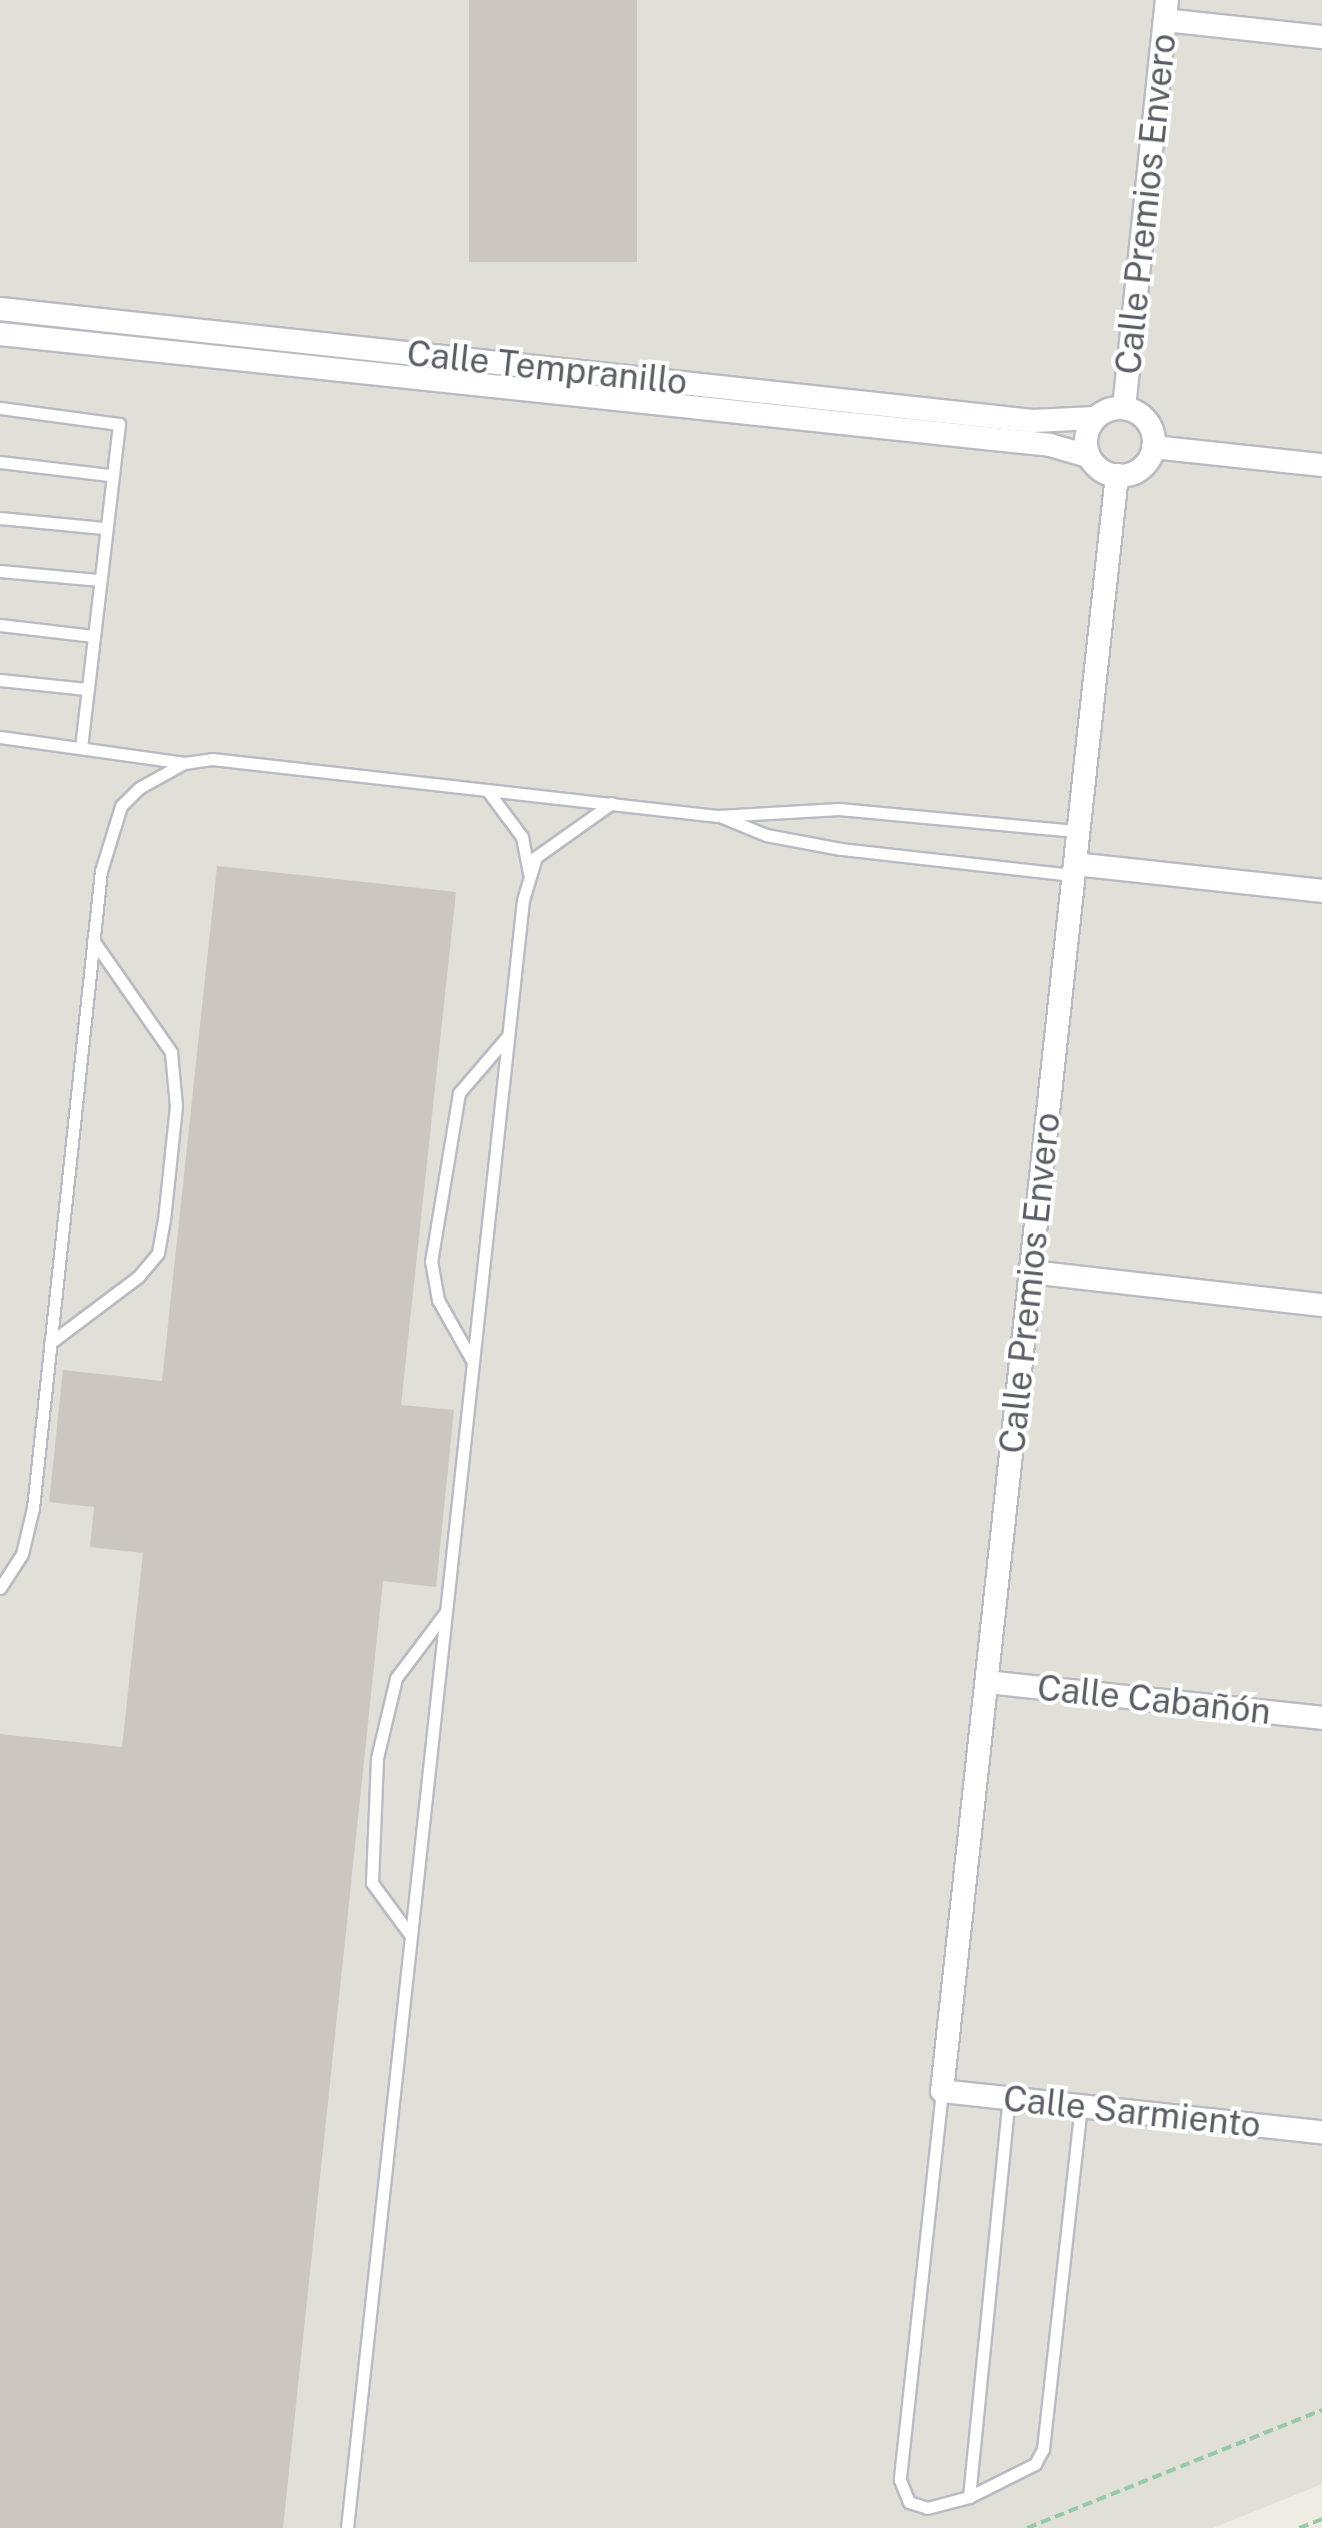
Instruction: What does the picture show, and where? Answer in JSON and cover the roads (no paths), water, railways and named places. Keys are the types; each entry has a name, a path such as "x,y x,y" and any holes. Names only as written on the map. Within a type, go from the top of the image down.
{"street":[{"path":"1166,10 1322,37"},
{"name":"Calle Premios Envero","path":"1124,408 1166,10"},
{"name":"Calle Tempranillo","path":"0,308 1033,421 1095,418"},
{"name":"Calle Tempranillo","path":"0,334 1050,445 1088,456"},
{"path":"1124,408 1143,416 1153,447 1133,474 1117,475 1105,473 1088,456 1086,443 1095,418 1124,408"},
{"path":"1153,447 1322,465"},
{"name":"Calle Premios Envero","path":"942,2091 1117,475"},
{"path":"1074,869 1322,891"},
{"path":"1031,1272 1322,1304"},
{"name":"Calle Cabañón","path":"986,1682 1322,1718"},
{"name":"Calle Sarmiento","path":"942,2091 1322,2132"}],"lane":[{"path":"0,408 112,419 120,424 109,474 81,746"},
{"path":"0,462 109,474"},
{"path":"0,518 104,528"},
{"path":"0,571 98,580"},
{"path":"0,625 93,636"},
{"path":"0,680 87,689"},
{"path":"0,737 184,763 212,760 718,816 839,809 1078,832"},
{"path":"0,1588 22,1554 32,1508 101,870 121,806 139,788 184,763"},
{"path":"347,2528 508,1036 529,873 522,837 487,790"},
{"path":"529,873 555,838 612,803"},
{"path":"718,816 766,835 841,849 1074,869"},
{"path":"50,1343 138,1278 158,1253 164,1220 176,1106 171,1052 93,940"},
{"path":"473,1362 438,1300 431,1262 459,1093 508,1036"},
{"path":"411,1936 372,1883 377,1758 396,1678 446,1612"},
{"path":"942,2091 900,2480 909,2502 926,2508 969,2497 1034,2464 1043,2449 1081,2106"},
{"path":"969,2497 1009,2098"}]}
